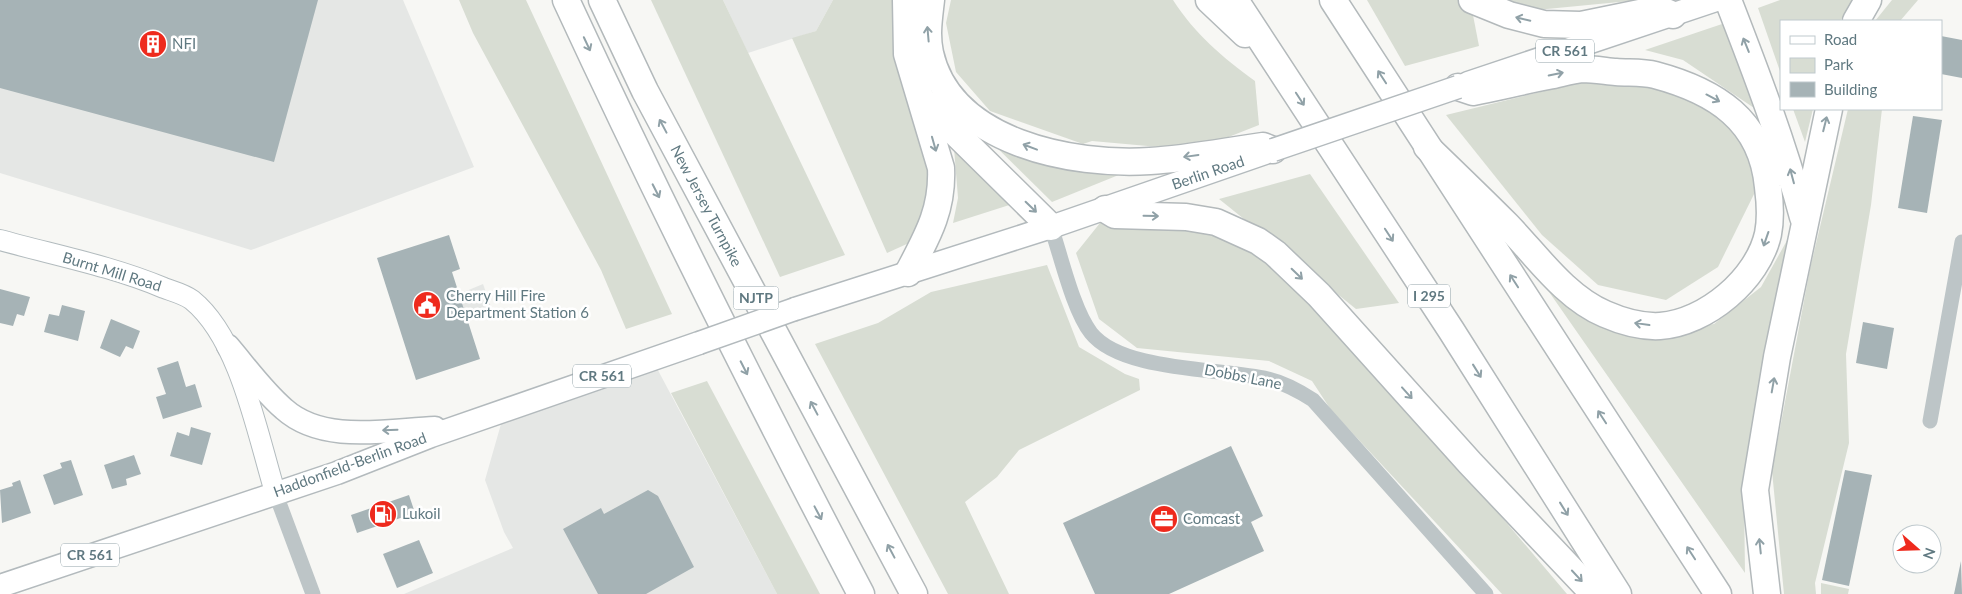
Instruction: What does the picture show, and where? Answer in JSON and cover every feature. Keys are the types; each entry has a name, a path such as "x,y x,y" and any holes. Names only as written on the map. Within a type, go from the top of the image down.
{"highway":[{"name":"NJTP","path":"566,0 637,154 785,450 862,594"},
{"name":"New Jersey Turnpike","path":"602,0 645,91 914,594"},
{"path":"906,0 907,54 941,168 942,187 934,224 908,273"},
{"path":"931,0 928,27 930,53 938,74 952,97 972,116 1002,136 1038,150 1091,160 1150,161 1263,146 1273,150"},
{"path":"1209,0 1278,65"},
{"name":"I 295","path":"1235,0 1451,330 1618,594"},
{"path":"1333,0 1718,594"},
{"path":"1472,0 1509,15 1544,24 1581,25 1659,9 1673,15"},
{"path":"1728,0 1767,98 1789,166 1804,223"},
{"path":"1857,20 1868,0"},
{"path":"1427,147 1507,225 1556,277 1584,302 1605,314 1637,324 1660,326 1683,321 1708,309 1733,291 1758,261 1768,234 1770,206 1767,173 1757,143 1740,119 1724,103 1654,74 1581,69 1473,92 1458,87"},
{"path":"920,98 1051,227"},
{"path":"1767,594 1754,490 1777,357 1829,110"},
{"path":"1105,209 1115,215 1186,217 1216,222 1258,241 1276,253 1318,295 1470,463 1594,594"}],"main road":[{"name":"Berlin Road","path":"699,342 1105,209 1716,0"},
{"name":"Burnt Mill Road","path":"0,240 141,278 191,299 214,324 228,346 243,386 275,492"},
{"name":"Haddonfield-Berlin Road","path":"0,586 275,492 337,473 456,428 699,342"},
{"path":"228,346 284,409 315,428 346,432 456,428"}],"street":[{"name":"Dobbs Lane","path":"1051,227 1082,320 1092,334 1104,345 1122,354 1156,363 1268,379 1293,387 1306,395 1313,400 1486,594"},
{"path":"1930,421 1962,242"},
{"path":"275,492 313,594"}],"shaded area":[{"path":"0,0 403,0 474,167 251,250 0,173"},
{"path":"723,0 833,0 816,31 748,53"},
{"path":"483,284 493,313 468,321 459,294"},
{"path":"652,359 777,594 404,594 513,548 504,532 485,480 505,410"}],"green space":[{"path":"459,0 526,0 672,314 626,329 601,270 473,33"},
{"path":"651,0 723,0 845,255 780,277"},
{"path":"833,0 896,0 931,169 924,218 909,243 887,253 792,38 816,31"},
{"path":"951,0 1173,0 1190,24 1210,44 1255,81 1259,125 1226,138 1170,148 1092,141 1083,144 990,111 956,72 946,23"},
{"path":"1367,0 1462,0 1472,10 1479,46 1405,66"},
{"path":"1507,0 1640,0 1526,11"},
{"path":"1780,0 1855,0 1841,20 1780,20 1780,71 1758,8"},
{"path":"1892,0 1918,0 1901,20 1876,20"},
{"path":"1725,23 1763,114 1683,60 1645,50"},
{"path":"1593,79 1691,94 1746,136 1759,184 1718,267 1666,300 1598,285 1542,235 1446,115"},
{"path":"1793,110 1813,110 1805,142"},
{"path":"1848,110 1882,110 1871,205 1846,354 1849,443 1815,583 1816,594 1784,594 1772,471 1810,269"},
{"path":"968,119 1126,172 1052,202"},
{"path":"954,148 1019,202 953,223 958,198"},
{"path":"1310,174 1399,303 1356,309 1219,199"},
{"path":"1104,218 1246,240 1381,375 1567,594 1502,594 1331,410 1312,381 1269,361 1137,348 1099,319 1076,253"},
{"path":"1790,235 1744,498 1745,573 1547,289 1633,336 1714,324 1761,287"},
{"path":"1047,265 1079,347 1125,374 1139,379 1140,390 1019,450 997,477 965,502 1009,594 948,594 815,344 878,323 931,292"},
{"path":"707,381 820,594 777,594 671,393"},
{"path":"1821,583 1849,589 1848,594 1821,594"}],"building":[{"name":"NFI","path":"0,0 318,0 274,162 0,88"},
{"path":"1942,36 1962,40 1962,78 1942,74"},
{"path":"1913,116 1942,120 1927,213 1898,208"},
{"path":"449,235 460,269 452,272 480,359 416,380 377,258"},
{"path":"0,289 30,297 24,316 17,314 13,326 0,323"},
{"path":"62,305 85,311 78,341 44,332 49,314 59,316"},
{"path":"111,319 140,331 133,349 126,346 120,357 100,348"},
{"path":"1863,322 1894,328 1887,369 1856,363"},
{"path":"178,361 186,387 195,384 202,407 163,419 156,397 166,394 157,368"},
{"path":"191,427 211,433 202,465 170,456 177,432 189,436"},
{"name":"Comcast","path":"1231,446 1263,516 1251,522 1264,551 1169,594 1095,594 1063,523"},
{"path":"134,455 141,474 126,479 127,485 112,489 104,465"},
{"path":"71,460 83,495 54,505 43,475 62,468 60,463"},
{"path":"1845,470 1872,475 1849,586 1822,580"},
{"path":"20,480 31,513 2,523 0,490 13,486 12,483"},
{"path":"648,490 658,496 694,567 646,594 598,594 563,529 601,508 604,514"},
{"name":"Lukoil","path":"409,495 415,513 357,533 351,515"},
{"path":"419,540 433,573 397,588 383,554"},
{"path":"1961,561 1962,594 1954,594"}],"place":[{"name":"NFI","path":"153,44"},
{"name":"Cherry Hill Fire Department Station 6","path":"427,305"},
{"name":"Lukoil","path":"383,514"},
{"name":"Comcast","path":"1164,519"}]}
